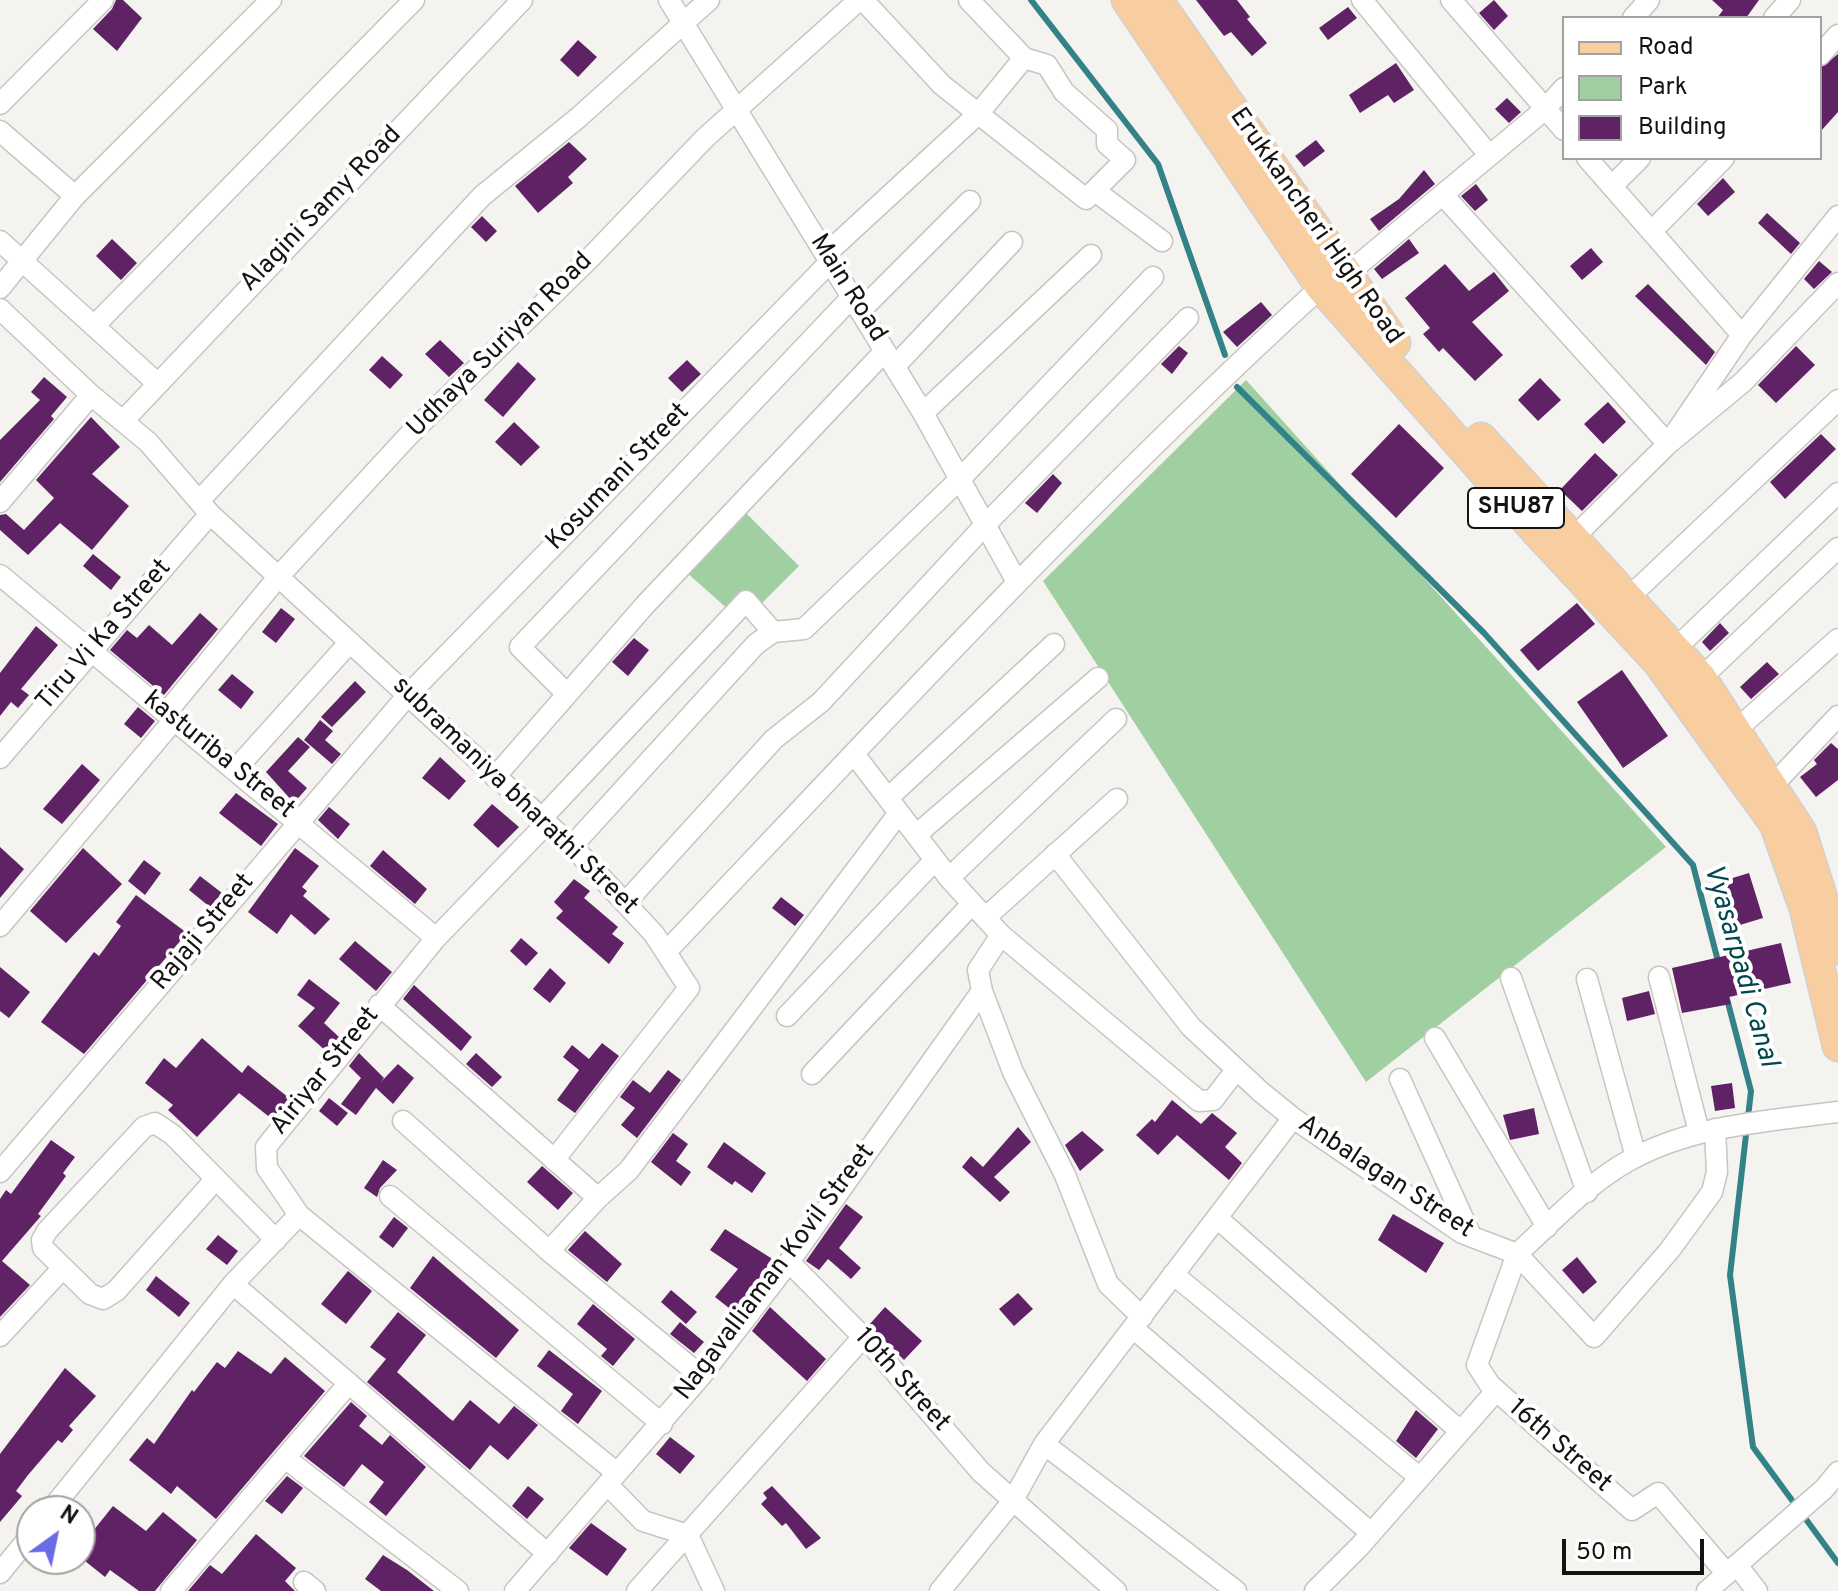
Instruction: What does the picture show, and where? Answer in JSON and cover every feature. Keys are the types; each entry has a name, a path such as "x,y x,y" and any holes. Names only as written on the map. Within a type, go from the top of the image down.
{"main road":[{"name":"SHU87","path":"1127,0 1334,281 1537,532 1658,662 1775,824 1805,909 1838,1046"},
{"name":"Erukkancheri High Road","path":"1157,0 1334,281 1386,333 1701,678 1801,832 1838,949"}],"street":[{"path":"0,104 103,0"},
{"path":"0,288 75,196 271,0"},
{"path":"94,326 414,0"},
{"name":"Alagini Samy Road","path":"123,421 522,0"},
{"name":"Main Road","path":"669,0 923,413 987,523 1017,582"},
{"name":"Tiru Vi Ka Street","path":"0,758 91,651 205,507 482,196 579,117 709,0"},
{"path":"861,0 942,85 1086,199 1125,160 1107,144 1107,130 1064,92 1047,65 1024,58 969,0"},
{"name":"Udhaya Suriyan Road","path":"0,926 170,717 279,576 410,434 737,110 861,0"},
{"path":"1362,0 1489,155"},
{"path":"1451,0 1562,128"},
{"path":"1635,16 1649,0"},
{"path":"1776,16 1790,0"},
{"path":"1822,53 1838,35"},
{"name":"Kosumani Street","path":"408,695 828,258 978,114 1024,58"},
{"path":"666,952 1017,582 1194,404 1334,281 1443,195 1562,90"},
{"path":"0,131 75,196"},
{"path":"1589,160 1742,335"},
{"path":"1612,186 1638,160"},
{"path":"1652,231 1722,160"},
{"path":"1095,191 1162,241"},
{"path":"1443,195 1668,444"},
{"path":"567,694 520,647 856,304 970,201"},
{"path":"1668,444 1742,335 1838,216"},
{"path":"0,241 157,383"},
{"path":"495,777 645,605 890,359 1012,242"},
{"path":"923,413 1091,255"},
{"path":"572,846 756,644 773,632 804,629 960,479 1153,277"},
{"path":"1573,538 1668,444 1743,382 1838,283"},
{"name":"subramaniya bharathi Street","path":"0,309 91,395 148,442 205,507 572,846 666,952 689,988 554,1160"},
{"path":"625,903 774,739 821,702 987,523 1188,318"},
{"path":"0,502 91,395"},
{"path":"1628,598 1838,400"},
{"path":"1675,649 1838,493"},
{"path":"1701,678 1838,548"},
{"name":"kasturiba Street","path":"0,575 436,938"},
{"name":"Airiyar Street","path":"688,1535 643,1521 613,1479 299,1215 267,1168 266,1147 436,938 746,601 773,632"},
{"path":"1736,730 1838,639"},
{"path":"235,770 350,642"},
{"path":"549,1251 629,1170 894,805 1054,644"},
{"path":"916,835 1098,678"},
{"name":"Rajaji Street","path":"0,1172 408,695"},
{"path":"1773,785 1838,716"},
{"path":"949,878 1116,719"},
{"path":"854,754 949,878 1001,935 1199,1101 1213,1100 1236,1070"},
{"path":"812,1074 979,911 1055,854 1117,799"},
{"name":"Anbalagan Street","path":"1055,854 1191,1027 1236,1070 1293,1118 1471,1236 1517,1254"},
{"path":"787,1016 935,860"},
{"name":"Nagavalliaman Kovil Street","path":"515,1591 662,1424 789,1262 982,991 978,970 1001,935"},
{"path":"1659,977 1707,1130 1717,1172 1712,1192 1669,1251 1594,1337 1517,1254 1587,1192 1636,1157 1707,1130 1838,1112"},
{"path":"1511,978 1587,1192"},
{"path":"1587,979 1636,1157"},
{"path":"982,991 1013,1072 1065,1175 1108,1284 1138,1323 1371,1533"},
{"path":"379,1005 598,1198"},
{"path":"1435,1038 1547,1227"},
{"path":"1400,1079 1471,1236"},
{"path":"943,1590 1012,1502 1044,1444 1293,1118"},
{"path":"403,1121 549,1251 701,1376"},
{"path":"215,1180 116,1291 103,1299 90,1294 61,1270 43,1248 42,1240 144,1127 155,1123 165,1127 276,1240"},
{"path":"390,1196 662,1424"},
{"path":"63,1495 233,1284 299,1215"},
{"path":"1217,1218 1459,1430"},
{"name":"16th Street","path":"1517,1254 1477,1365 1496,1391 1632,1510 1658,1493 1732,1570"},
{"name":"10th Street","path":"789,1262 863,1337 981,1472 1116,1591"},
{"path":"0,1336 61,1270"},
{"path":"1173,1274 1419,1477"},
{"path":"233,1284 548,1554"},
{"path":"637,1591 863,1337"},
{"path":"171,1591 349,1383"},
{"path":"1315,1591 1371,1533 1496,1391"},
{"path":"1044,1444 1236,1591"},
{"path":"285,1458 458,1591"},
{"path":"1707,1591 1800,1510 1838,1472"},
{"path":"688,1535 714,1591"},
{"path":"0,1573 16,1554"},
{"path":"1732,1570 1757,1591"}],"green space":[{"path":"1246,380 1666,847 1366,1082 1043,581"},
{"path":"741,508 799,566 760,605 730,611 685,571"}],"building":[{"path":"116,0 123,0 142,18 117,51 93,29 112,9"},
{"path":"1196,0 1237,0 1250,17 1247,19 1267,43 1252,56 1231,32 1224,36"},
{"path":"1494,0 1508,16 1494,30 1479,13"},
{"path":"1712,0 1759,0 1747,16 1718,16 1723,10"},
{"path":"1348,7 1357,18 1328,40 1319,28"},
{"path":"578,40 597,57 578,77 560,60"},
{"path":"1838,54 1838,112 1822,130 1822,66"},
{"path":"1396,63 1414,90 1394,103 1388,95 1360,113 1349,95"},
{"path":"1507,98 1521,112 1509,123 1495,109"},
{"path":"1316,140 1325,151 1304,167 1295,156"},
{"path":"569,142 587,159 568,177 573,183 538,213 515,186"},
{"path":"1424,170 1435,184 1379,231 1370,219 1399,199"},
{"path":"1723,178 1735,192 1708,216 1697,204"},
{"path":"1476,184 1488,200 1475,211 1461,196"},
{"path":"1767,213 1800,243 1791,254 1758,223"},
{"path":"482,216 497,231 486,242 471,227"},
{"path":"112,239 137,263 121,280 96,256"},
{"path":"1409,239 1419,253 1382,279 1374,269"},
{"path":"1591,248 1603,262 1582,280 1570,266"},
{"path":"1819,261 1832,272 1814,289 1804,279"},
{"path":"1445,264 1469,291 1494,272 1509,291 1472,322 1503,355 1475,381 1443,348 1439,352 1423,334 1430,328 1405,298"},
{"path":"1648,284 1715,352 1706,365 1635,296"},
{"path":"1261,302 1272,315 1237,347 1223,332"},
{"path":"440,340 464,363 449,377 425,354"},
{"path":"1179,346 1188,353 1172,374 1161,364"},
{"path":"1796,346 1815,365 1776,403 1758,385"},
{"path":"382,356 403,375 390,389 369,370"},
{"path":"687,360 701,374 682,392 668,378"},
{"path":"518,362 536,379 503,417 484,400"},
{"path":"44,377 67,397 51,416 54,419 0,482 0,440 40,400 31,392"},
{"path":"1540,378 1561,400 1538,421 1518,400"},
{"path":"1608,402 1626,422 1603,444 1584,424"},
{"path":"91,417 120,447 92,474 129,506 92,550 60,523 28,555 0,530 0,515 6,514 24,530 54,498 36,480"},
{"path":"514,422 540,447 521,466 495,442"},
{"path":"1399,424 1444,468 1396,518 1351,474"},
{"path":"1821,434 1836,449 1785,499 1770,482"},
{"path":"1595,453 1618,475 1582,511 1560,490"},
{"path":"1053,474 1062,483 1037,513 1025,503"},
{"path":"93,554 121,577 111,590 83,566"},
{"path":"1577,603 1595,624 1538,671 1520,650"},
{"path":"281,608 295,619 276,643 262,632"},
{"path":"200,613 218,629 164,695 110,650 127,630 137,638 149,625 172,645"},
{"path":"1720,623 1729,633 1710,651 1702,642"},
{"path":"36,626 58,645 21,689 29,695 18,708 11,702 0,716 0,673"},
{"path":"634,638 649,650 628,676 612,662"},
{"path":"1767,662 1779,674 1751,699 1740,687"},
{"path":"1622,670 1668,736 1623,768 1577,702"},
{"path":"232,674 254,692 241,709 218,690"},
{"path":"355,681 366,692 332,727 321,717"},
{"path":"138,707 155,721 141,738 124,724"},
{"path":"320,720 333,731 325,740 341,754 332,764 304,740"},
{"path":"298,737 310,747 288,771 307,788 294,803 266,772"},
{"path":"1831,743 1838,749 1838,780 1816,797 1800,777 1817,764 1814,760"},
{"path":"440,757 466,781 449,800 422,778"},
{"path":"82,764 100,780 62,824 43,809"},
{"path":"236,793 278,824 261,846 219,813"},
{"path":"492,804 519,827 498,848 473,825"},
{"path":"329,807 350,824 338,839 318,820"},
{"path":"0,847 24,869 0,898"},
{"path":"83,848 122,884 66,943 30,911"},
{"path":"295,848 319,866 302,887 307,891 303,896 330,919 315,935 291,914 277,934 248,912"},
{"path":"383,850 427,889 415,904 370,866"},
{"path":"144,860 161,873 145,895 128,881"},
{"path":"1749,873 1763,918 1730,928 1716,883"},
{"path":"200,876 222,893 210,907 189,890"},
{"path":"574,879 590,891 584,898 618,927 612,934 624,943 609,964 556,918 563,911 554,902"},
{"path":"136,895 187,933 84,1054 41,1022 94,952 99,956 121,926 116,922"},
{"path":"781,897 804,915 795,926 772,908"},
{"path":"521,938 538,953 526,966 510,951"},
{"path":"355,941 392,972 376,991 339,959"},
{"path":"1781,943 1791,983 1729,997 1731,1004 1682,1013 1672,968"},
{"path":"0,967 30,992 9,1018 0,1011"},
{"path":"550,968 566,983 550,1003 533,989"},
{"path":"309,979 340,1003 324,1023 339,1037 327,1052 298,1026 315,1008 297,995"},
{"path":"414,985 472,1037 461,1051 403,999"},
{"path":"1649,991 1655,1014 1627,1021 1622,998"},
{"path":"202,1038 242,1073 248,1065 289,1098 272,1119 239,1093 197,1137 168,1110 173,1105 145,1083 164,1058 176,1068"},
{"path":"602,1043 619,1056 575,1113 557,1100 579,1070 563,1057 572,1045 589,1059"},
{"path":"359,1053 384,1078 380,1083 398,1064 414,1078 393,1104 376,1088 356,1115 341,1104 361,1078 349,1066"},
{"path":"476,1053 502,1077 492,1087 466,1064"},
{"path":"668,1070 681,1080 637,1138 621,1125 635,1108 620,1097 633,1080 650,1093"},
{"path":"1732,1083 1735,1108 1715,1111 1711,1086"},
{"path":"329,1098 348,1113 337,1126 319,1111"},
{"path":"1172,1100 1201,1124 1212,1113 1237,1133 1225,1147 1242,1163 1229,1180 1177,1135 1158,1155 1136,1135 1152,1119 1155,1122"},
{"path":"1534,1108 1539,1134 1510,1140 1503,1115"},
{"path":"1018,1127 1031,1142 994,1177 1010,1192 1000,1202 962,1167 971,1156 983,1167"},
{"path":"1082,1131 1104,1150 1080,1171 1065,1145"},
{"path":"673,1133 688,1144 676,1161 691,1172 681,1186 651,1162"},
{"path":"51,1140 75,1157 63,1173 66,1176 38,1214 41,1216 2,1261 30,1285 0,1317 0,1199 6,1190 11,1194"},
{"path":"724,1142 766,1173 752,1193 735,1181 732,1185 707,1167"},
{"path":"383,1160 397,1170 380,1188 377,1197 364,1188"},
{"path":"542,1166 573,1193 558,1210 527,1182"},
{"path":"846,1204 863,1217 839,1248 861,1268 851,1279 828,1259 819,1270 806,1261"},
{"path":"1393,1214 1444,1243 1426,1273 1378,1240"},
{"path":"394,1217 408,1228 393,1248 379,1237"},
{"path":"725,1229 774,1260 734,1312 715,1297 738,1269 710,1250"},
{"path":"585,1231 622,1264 607,1282 568,1250"},
{"path":"218,1235 238,1251 227,1265 206,1249"},
{"path":"433,1256 519,1330 496,1358 410,1288"},
{"path":"1577,1257 1597,1282 1583,1294 1562,1270"},
{"path":"348,1271 372,1291 346,1324 321,1304"},
{"path":"156,1276 190,1303 179,1317 146,1290"},
{"path":"671,1290 697,1312 686,1324 661,1302"},
{"path":"1018,1293 1033,1309 1014,1326 999,1309"},
{"path":"593,1304 635,1339 613,1366 601,1356 607,1349 577,1324"},
{"path":"770,1307 826,1359 807,1381 752,1331"},
{"path":"885,1307 922,1341 904,1360 869,1325"},
{"path":"398,1312 426,1335 397,1372 449,1418 453,1421 470,1400 499,1424 514,1406 538,1425 508,1460 490,1445 470,1470 367,1382 386,1359 370,1347"},
{"path":"680,1322 704,1342 694,1353 670,1334"},
{"path":"549,1350 602,1391 578,1424 561,1411 573,1394 537,1366"},
{"path":"238,1351 271,1374 285,1357 325,1391 216,1519 177,1486 171,1494 129,1460 147,1438 154,1444 192,1390 194,1392 217,1362 225,1368"},
{"path":"65,1368 96,1396 69,1426 73,1430 62,1443 58,1440 28,1475 16,1491 21,1495 16,1495 16,1503 0,1522 0,1454"},
{"path":"351,1402 367,1416 359,1426 382,1445 390,1435 426,1467 386,1516 369,1502 384,1482 362,1464 344,1487 304,1456"},
{"path":"1416,1410 1438,1429 1416,1458 1396,1441"},
{"path":"670,1437 695,1456 680,1474 656,1454"},
{"path":"287,1476 303,1488 282,1514 265,1501"},
{"path":"528,1486 544,1499 527,1519 512,1506"},
{"path":"772,1486 821,1538 806,1549 786,1523 782,1526 761,1504 767,1498 763,1493"},
{"path":"113,1506 146,1531 163,1512 197,1540 155,1591 139,1591 110,1570 105,1577 96,1570 96,1527"},
{"path":"591,1523 627,1549 607,1576 569,1548"},
{"path":"256,1534 296,1568 285,1581 295,1591 188,1591 210,1565 222,1574"},
{"path":"383,1555 434,1591 381,1591 365,1579"}],"waterway":[{"name":"Vyasarpadi Canal","path":"1031,0 1158,164 1225,355"},
{"name":"Vyasarpadi Canal","path":"1237,387 1484,633 1693,865 1719,965"},
{"name":"Vyasarpadi Canal","path":"1727,999 1751,1091 1730,1275 1753,1447 1838,1563"}]}
